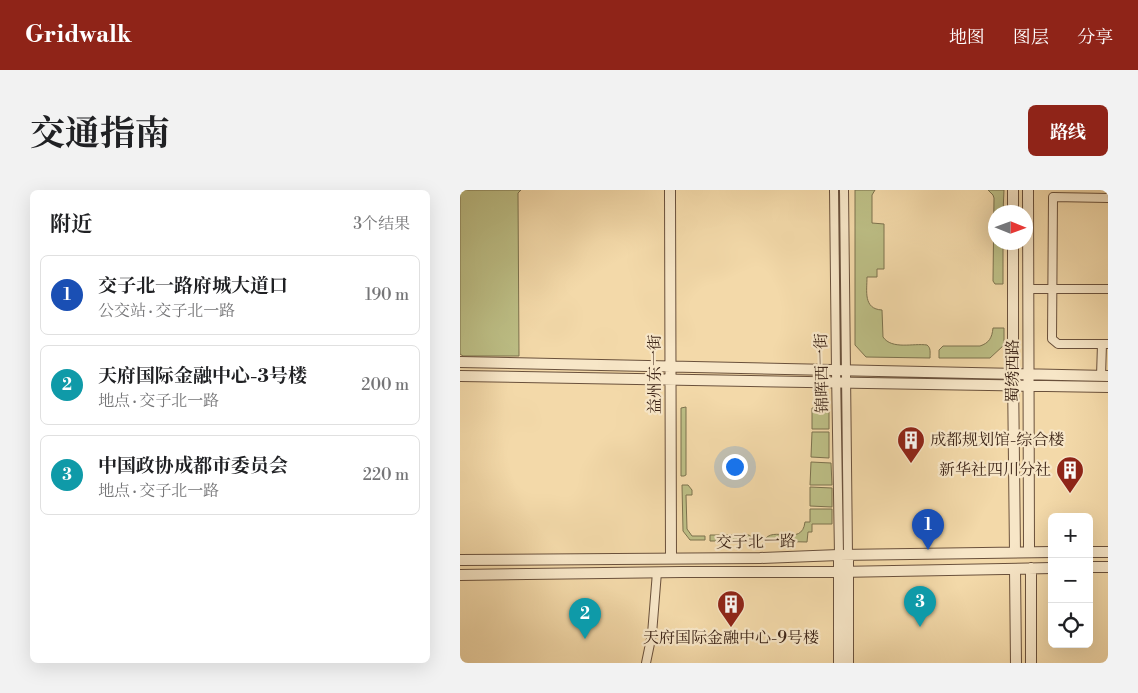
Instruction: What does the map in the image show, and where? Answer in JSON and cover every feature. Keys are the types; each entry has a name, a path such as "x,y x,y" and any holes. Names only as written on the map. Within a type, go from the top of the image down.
{"street":[{"name":"益州东一街","path":"670,190 671,558"},
{"name":"锦晖西一街","path":"834,190 841,371"},
{"name":"锦晖西一街","path":"843,555 841,371 844,190"},
{"path":"1013,190 1013,205"},
{"name":"蜀绣西路","path":"1028,190 1030,552"},
{"path":"460,362 1105,376 1105,344 1058,344 1052,339 1053,197 1108,198"},
{"name":"蜀绣西路","path":"1013,250 1012,374 1015,552"},
{"path":"1028,289 1108,289"},
{"path":"460,376 1108,387"},
{"name":"交子北一路","path":"460,560 760,558 1048,552"},
{"path":"1093,552 1108,552"},
{"path":"839,663 843,555"},
{"path":"1093,567 1108,567"},
{"path":"1015,568 1016,663"},
{"path":"1031,568 1031,663"},
{"name":"交子北一路","path":"460,575 843,572 1048,568"},
{"path":"646,663 652,634 656,572"},
{"path":"843,572 848,663"}],"green space":[{"path":"460,190 521,190 518,193 519,356 463,356 460,354"},
{"path":"855,190 875,190 872,195 872,223 884,224 884,269 877,269 877,277 867,277 867,298 869,303 876,309 882,310 883,337 897,345 927,345 930,349 930,358 866,357 855,345"},
{"path":"988,190 1004,190 1003,205 994,205 993,195"},
{"path":"993,250 1003,250 1003,284 995,284 993,281"},
{"path":"993,328 1004,328 1004,345 990,358 939,358 939,350 943,346 983,345 990,340"},
{"path":"686,407 686,475 681,476 681,408"},
{"path":"812,408 829,408 829,429 812,429"},
{"path":"812,432 829,432 829,458 811,457"},
{"path":"811,462 831,463 832,485 810,485"},
{"path":"682,485 688,485 692,490 692,495 686,495 687,529 692,536 705,536 705,540 690,540 683,531"},
{"path":"810,487 832,488 832,507 810,506"},
{"path":"810,509 832,509 832,524 812,524 812,532 808,532 807,542 764,541 768,536 798,534 803,530 805,522 810,522"},
{"path":"710,535 749,535 755,541 710,541"}],"place":[{"name":"成都规划馆-综合楼","path":"911,464"},
{"name":"新华社四川分社","path":"1070,494"},
{"name":"交子北一路府城大道口","path":"928,550"},
{"name":"中国政协成都市委员会","path":"920,627"},
{"name":"天府国际金融中心-9号楼","path":"731,628"},
{"name":"天府国际金融中心-3号楼","path":"585,639"}]}
